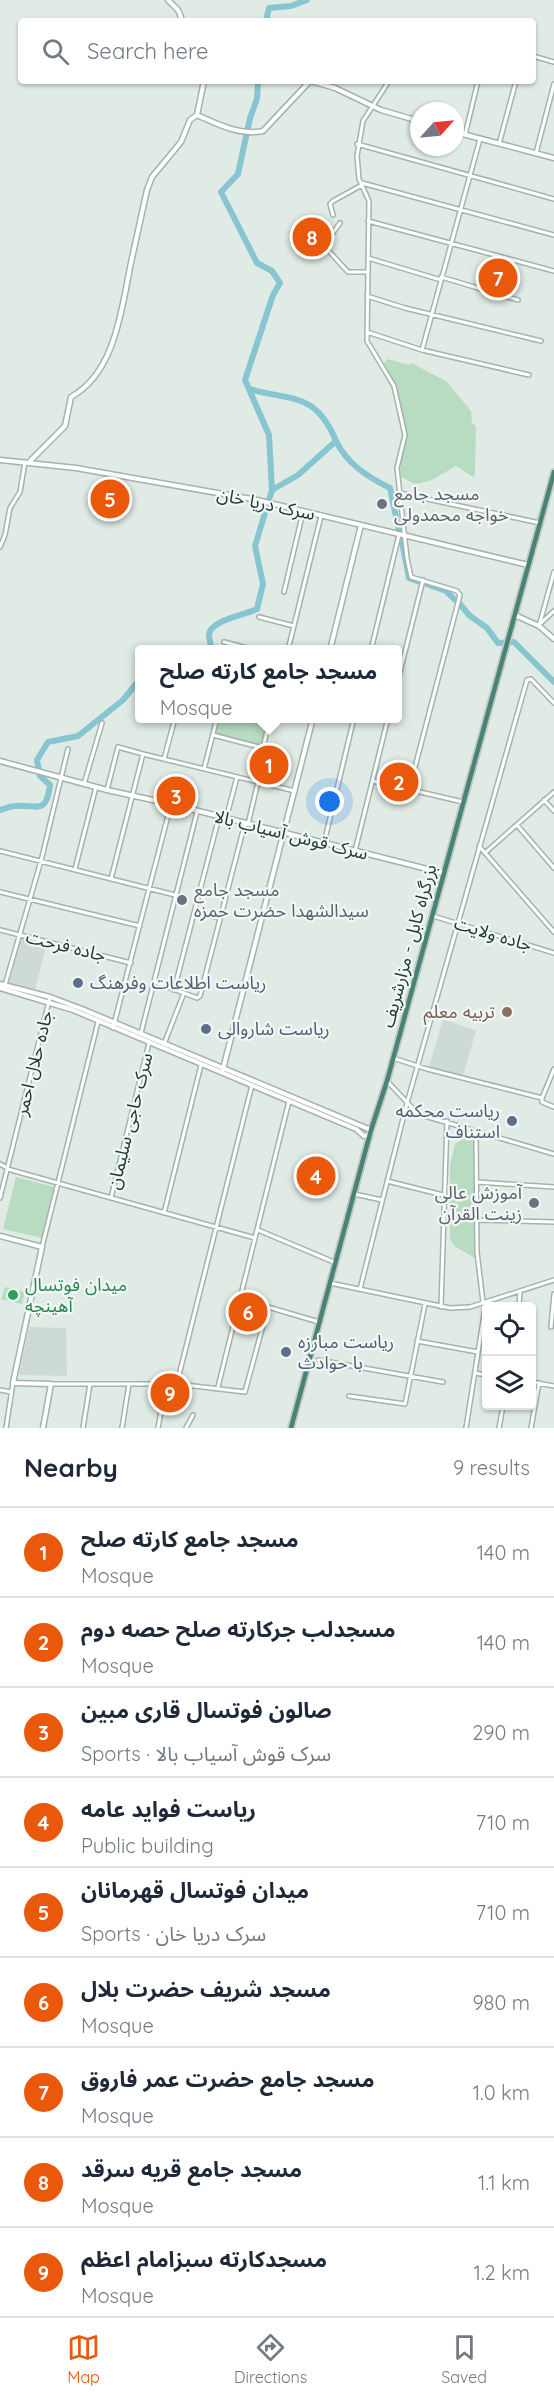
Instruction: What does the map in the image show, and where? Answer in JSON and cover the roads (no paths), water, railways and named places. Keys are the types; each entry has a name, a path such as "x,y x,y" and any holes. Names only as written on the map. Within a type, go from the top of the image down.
{"highway":[{"name":"بزرگراه کابل - مزارشریف","path":"291,1428 370,1133 387,1081 554,472"}],"street":[{"path":"168,0 181,18"},
{"path":"536,57 554,62"},
{"path":"0,547 5,535 10,508 20,492 27,462 64,426 71,397 83,391 106,357 123,307 147,190 152,177 181,142 190,120 197,115 203,84"},
{"path":"197,115 220,126 243,132 252,133 263,130 308,84"},
{"path":"321,84 335,88 371,106 410,118"},
{"path":"387,84 363,121 357,144 361,184 369,201 367,272 369,348 394,386 405,435 397,468 402,535 411,577 457,591 460,595 409,790"},
{"path":"477,84 465,135 554,158"},
{"path":"499,144 515,84"},
{"path":"536,153 554,84"},
{"path":"422,350 480,139"},
{"path":"357,144 554,199"},
{"path":"333,215 330,204 361,184 554,235"},
{"path":"368,221 554,272"},
{"path":"340,223 327,241 326,248 348,272 367,272"},
{"path":"368,258 518,300"},
{"path":"367,296 541,341"},
{"path":"368,332 422,350 528,375"},
{"name":"سرک دریا خان","path":"0,460 76,468 257,500 528,565"},
{"path":"399,493 540,523"},
{"path":"284,592 303,512"},
{"path":"289,645 321,516"},
{"path":"331,645 361,525"},
{"path":"372,645 402,535"},
{"path":"540,625 554,572"},
{"path":"402,664 423,580"},
{"path":"540,625 554,611"},
{"path":"515,615 540,625 554,639"},
{"path":"259,617 294,627"},
{"path":"224,642 236,645"},
{"path":"360,1289 407,1103 527,680 531,679 554,703"},
{"path":"84,784 102,723"},
{"path":"164,759 174,723"},
{"path":"204,769 216,723"},
{"path":"213,735 263,748 269,723"},
{"path":"223,1070 313,723"},
{"path":"324,843 353,723"},
{"path":"356,851 387,723"},
{"path":"107,790 118,747 296,791"},
{"path":"50,1000 99,1022 114,1026 141,1035 365,1126 370,1133 364,1136 360,1132 223,1070 201,1065 114,1026 50,1000 2,987 21,935 68,749"},
{"path":"111,879 143,754"},
{"name":"سرک قوش آسیاب بالا","path":"0,761 107,790 443,873"},
{"path":"226,819 237,777"},
{"path":"155,982 196,998 200,996 258,782"},
{"path":"373,782 463,802"},
{"path":"75,869 96,787"},
{"path":"485,852 554,792"},
{"path":"544,800 554,812"},
{"path":"114,1026 171,804"},
{"path":"141,1035 197,812"},
{"path":"174,990 219,816"},
{"path":"517,825 554,868"},
{"name":"جاده ولایت","path":"479,846 554,932"},
{"path":"0,851 176,895"},
{"path":"0,892 140,926"},
{"path":"194,912 220,918"},
{"name":"جاده ولایت","path":"431,916 554,953"},
{"name":"جاده فرحت","path":"0,930 131,963"},
{"path":"164,1044 184,993"},
{"name":"جاده حلال احمر","path":"0,1198 50,1000"},
{"path":"6,1428 13,1383 42,1247 99,1022"},
{"name":"سرک حاجی سلیمان","path":"111,1198 149,1043"},
{"path":"393,1058 542,1098"},
{"path":"164,1213 201,1065"},
{"path":"554,1069 542,1098 542,1102 554,1107"},
{"path":"387,1081 418,1114 554,1154"},
{"path":"177,1384 252,1085"},
{"path":"218,1387 289,1101"},
{"path":"365,1126 376,1117"},
{"path":"441,1307 447,1121"},
{"path":"476,1131 477,1252 484,1302 554,1280"},
{"path":"360,1132 367,1147"},
{"path":"0,1164 11,1170 58,1184 255,1238"},
{"path":"387,1181 443,1195"},
{"path":"477,1182 554,1187"},
{"path":"354,1194 382,1200"},
{"path":"477,1220 554,1222"},
{"path":"257,1230 336,1263"},
{"path":"0,1236 42,1247"},
{"path":"330,1283 441,1307 470,1307 482,1303"},
{"path":"519,1302 520,1291"},
{"path":"551,1327 554,1294"},
{"path":"349,1396 404,1405 425,1304"},
{"path":"13,1383 177,1384 218,1387 244,1392 268,1307 319,1322"},
{"path":"466,1428 482,1319"},
{"path":"417,1341 478,1352"},
{"path":"318,1360 443,1382"},
{"path":"475,1373 482,1374"},
{"path":"536,1383 554,1386"},
{"path":"531,1428 539,1383"},
{"path":"43,1428 51,1384"},
{"path":"83,1428 90,1384"},
{"path":"122,1428 129,1384"},
{"path":"158,1428 166,1384"},
{"path":"0,1390 12,1392"},
{"path":"499,1428 502,1410"},
{"path":"186,1428 193,1415"}],"waterway":[{"path":"267,18 269,8 291,6 307,0"},
{"path":"211,645 209,635 215,625 257,609 263,584 255,546 272,490 269,435 245,380 273,295 280,283 272,271 257,263 221,192 238,174 250,118 257,99 258,84"},
{"path":"249,389 301,401 311,406 328,425 336,441 298,475 272,490"},
{"path":"336,441 352,463 390,488 399,531"},
{"path":"401,537 409,578 420,582"},
{"path":"424,583 446,591 455,600"},
{"path":"459,603 470,616 487,628 498,643 514,642 554,682"},
{"path":"0,810 13,806 43,805 50,785 40,776 37,760 48,742 78,736 123,700 135,685"}],"place":[{"name":"مسجد جامع قریه سرقد","path":"312,237"},
{"name":"مسجد جامع حضرت عمر فاروق","path":"498,278"},
{"name":"میدان فوتسال قهرمانان","path":"110,499"},
{"name":"مسجد جامع خواجه محمدولی","path":"382,504"},
{"name":"مسجد جامع کارته صلح","path":"269,765"},
{"name":"مسجدلب جرکارته صلح حصه دوم","path":"399,782"},
{"name":"صالون فوتسال قاری مبین","path":"176,796"},
{"name":"مسجد جامع سیدالشهدا حضرت حمزه","path":"182,900"},
{"name":"ریاست اطلاعات وفرهنگ","path":"78,983"},
{"name":"تربیه معلم","path":"507,1012"},
{"name":"ریاست شاروالی","path":"206,1029"},
{"name":"ریاست محکمه استناف","path":"512,1121"},
{"name":"ریاست فواید عامه","path":"316,1176"},
{"name":"آموزش عالی زینت القرآن","path":"534,1203"},
{"name":"میدان فوتسال آهینچه","path":"13,1295"},
{"name":"مسجد شریف حضرت بلال","path":"248,1312"},
{"name":"ریاست مبارزه با حوادث","path":"286,1352"},
{"name":"مسجدکارته سبزامام اعظم","path":"170,1393"}]}
